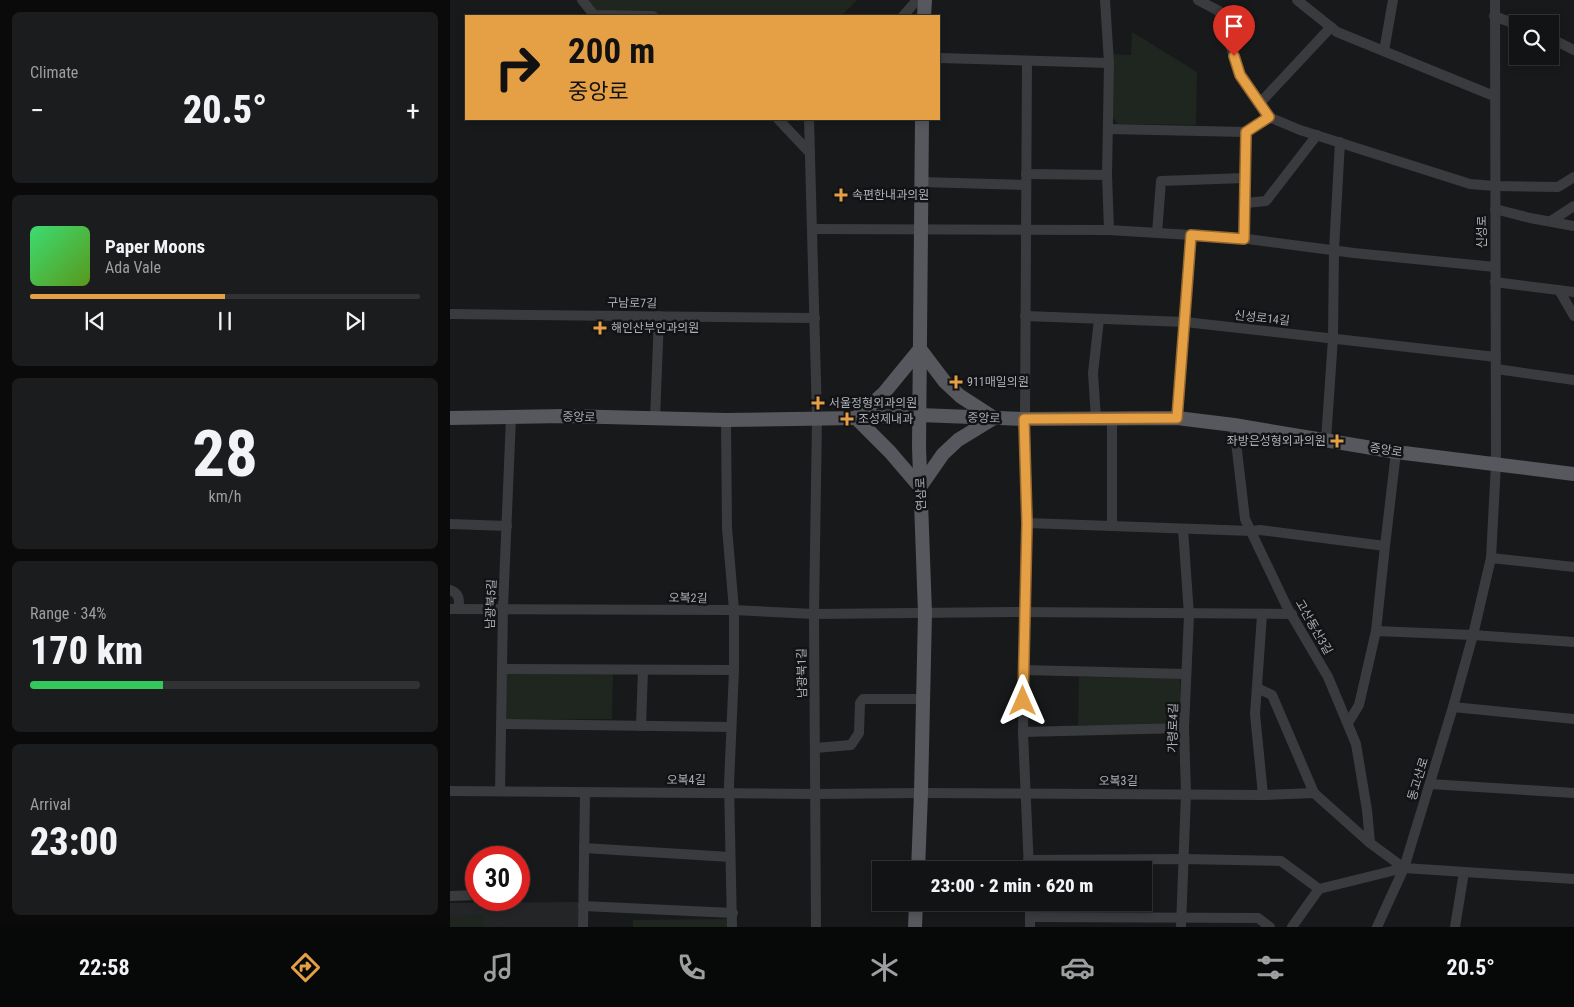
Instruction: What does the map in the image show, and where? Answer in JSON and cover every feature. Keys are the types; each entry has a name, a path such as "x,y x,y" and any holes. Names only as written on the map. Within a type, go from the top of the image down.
{"main road":[{"path":"924,15 925,0"},
{"name":"연삼로","path":"918,861 925,613 919,415 922,120"},
{"path":"920,349 960,396 994,418 958,440 943,454 920,487 890,452 856,418 884,393 920,349"},
{"name":"중앙로","path":"450,418 564,416 655,420 726,420 919,415 1024,419 1177,418 1234,425 1396,452 1574,474"},
{"path":"915,927 916,911"}],"street":[{"path":"582,0 594,15"},
{"path":"904,15 917,0"},
{"path":"1105,0 1109,63 1107,175 1109,230"},
{"path":"1198,0 1219,11 1240,75 1269,117 1317,135 1470,184 1558,187 1574,178"},
{"path":"1297,0 1337,32 1494,96"},
{"path":"1384,51 1394,0"},
{"name":"신성로","path":"1495,0 1496,464"},
{"path":"1494,16 1509,22"},
{"path":"1260,103 1331,27"},
{"path":"1559,42 1574,50"},
{"path":"940,58 1109,63"},
{"path":"1027,61 1024,419 1027,523 1023,732 1028,861"},
{"path":"1108,128 1246,132 1269,117"},
{"path":"779,120 810,153"},
{"path":"809,120 817,418"},
{"path":"1244,239 1246,132"},
{"path":"1246,203 1266,201 1317,135"},
{"path":"1326,440 1333,338 1334,250 1340,142"},
{"path":"921,182 1026,180 1107,175"},
{"path":"1157,233 1161,181 1245,178"},
{"path":"1551,221 1574,206"},
{"path":"1495,209 1574,226"},
{"path":"812,229 1109,230 1244,239 1495,267"},
{"path":"1177,418 1191,235"},
{"path":"1495,282 1574,292"},
{"path":"1559,290 1574,316"},
{"name":"구남로7길","path":"450,314 815,318"},
{"path":"655,420 660,316"},
{"name":"신성로14길","path":"1025,316 1185,322 1496,357"},
{"path":"1096,419 1093,373 1099,319"},
{"path":"1496,369 1574,380"},
{"name":"남광북5길","path":"500,792 503,608 511,417"},
{"name":"남광북1길","path":"816,927 814,614 817,418"},
{"path":"1112,418 1112,526"},
{"path":"726,420 727,528 734,610 730,793 732,927"},
{"name":"고산동산3길","path":"1234,425 1245,519 1292,614 1328,677 1348,723 1356,744 1367,810 1370,843"},
{"path":"1348,723 1359,705 1376,631 1396,452"},
{"name":"동고산로","path":"1378,927 1404,868 1453,708 1473,635 1491,558 1496,464"},
{"path":"1027,523 1260,530 1385,546"},
{"path":"450,524 507,526"},
{"name":"가령로4길","path":"1182,923 1186,793 1184,728 1189,615 1183,529"},
{"path":"1491,558 1574,567"},
{"path":"450,590 456,592 459,597 454,609"},
{"name":"오복2길","path":"454,609 734,610 814,614 1024,612 1189,615 1292,614"},
{"path":"1262,615 1255,714 1264,795"},
{"path":"1376,631 1574,642"},
{"path":"502,669 734,670"},
{"path":"642,726 643,670"},
{"path":"1024,670 1186,674"},
{"path":"1257,688 1272,695 1314,793 1370,843 1404,868"},
{"path":"815,748 851,745 859,733 860,703 863,699 923,699"},
{"path":"1453,708 1574,719"},
{"path":"501,724 731,727"},
{"path":"1023,732 1184,728"},
{"path":"1430,784 1574,793"},
{"name":"오복4길","path":"450,791 921,793"},
{"path":"583,927 585,793"},
{"name":"오복3길","path":"921,793 1186,793 1264,795 1314,793"},
{"path":"584,848 730,857"},
{"path":"1132,861 1184,859 1281,861 1319,889"},
{"path":"1292,927 1319,889 1404,868 1574,879"},
{"path":"1455,927 1464,872"},
{"path":"450,896 465,895"},
{"path":"583,906 733,913"},
{"path":"1030,922 1182,923 1258,918 1270,927"}],"shaded area":[{"path":"582,0 857,0 842,15 594,15"},
{"path":"1132,32 1197,72 1196,125 1118,124 1112,117 1113,54 1131,55"},
{"path":"506,673 613,673 612,719 505,719"},
{"path":"1079,677 1180,678 1180,726 1078,725"},
{"path":"530,902 578,902 578,927 450,927 450,903 465,903 465,911 530,911"},
{"path":"484,915 484,927 450,927 450,916"},
{"path":"727,919 727,927 633,927 633,920"}],"place":[{"name":"속편한내과의원","path":"841,195"},
{"name":"해인산부인과의원","path":"600,328"},
{"name":"911매일의원","path":"956,382"},
{"name":"서울정형외과의원","path":"818,403"},
{"name":"조성제내과","path":"847,419"},
{"name":"좌방은성형외과의원","path":"1337,441"}],"route":[{"path":"1023,701 1027,523 1024,419 1177,418 1191,235 1244,239 1246,132 1269,117 1240,75 1234,56"}]}
